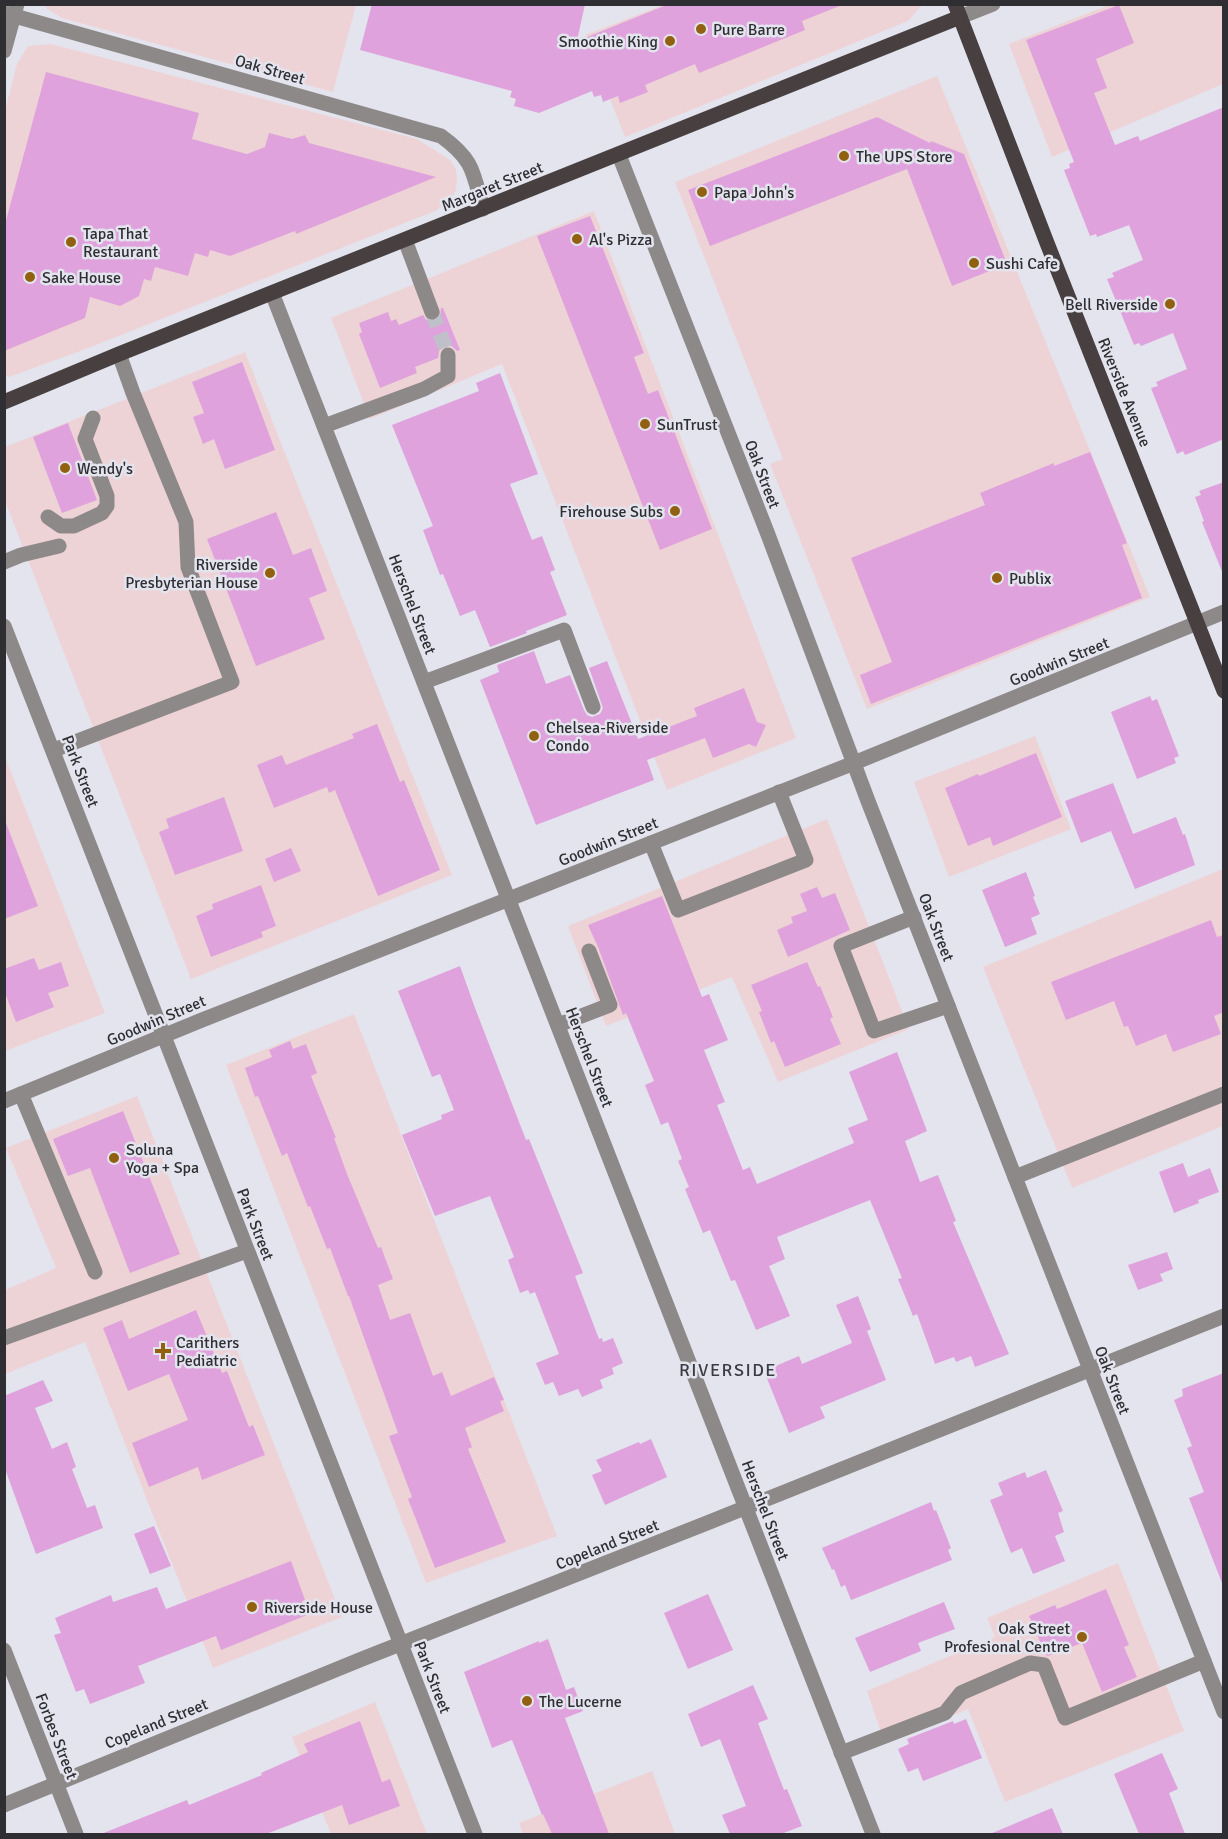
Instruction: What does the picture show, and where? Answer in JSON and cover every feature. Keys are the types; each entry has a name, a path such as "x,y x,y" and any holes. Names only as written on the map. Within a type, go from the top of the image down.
{"main road":[{"name":"Margaret Street","path":"4,402 118,354 619,155 958,11"},
{"name":"Riverside Avenue","path":"958,11 1224,691"}],"street":[{"name":"Margaret Street","path":"958,11 993,4"},
{"path":"4,51 12,11"},
{"name":"Oak Street","path":"12,11 441,136 458,149 471,166 483,209"},
{"name":"Oak Street","path":"619,155 1224,1712"},
{"path":"405,240 432,312"},
{"name":"Herschel Street","path":"272,293 873,1834"},
{"path":"54,750 232,682 188,567 186,522 118,354"},
{"path":"324,426 424,389 448,376 448,355"},
{"path":"48,517 61,526 74,526 102,513 107,506 107,496 85,439 93,418"},
{"path":"4,562 21,555 58,546"},
{"name":"Goodwin Street","path":"4,1101 202,1020 854,763 1224,612"},
{"name":"Park Street","path":"4,626 475,1834"},
{"path":"424,682 564,630 593,707"},
{"path":"651,843 678,910 806,860 779,792"},
{"path":"914,917 841,946 874,1031 948,1006"},
{"path":"558,1025 610,1005 589,951"},
{"path":"21,1094 95,1272"},
{"path":"1015,1177 1224,1094"},
{"path":"4,1338 247,1251"},
{"name":"Copeland Street","path":"4,1805 1224,1316"},
{"name":"Forbes Street","path":"4,1650 76,1834"},
{"path":"841,1753 945,1713 961,1693 1030,1663 1044,1665 1065,1718 1204,1661"}],"shaded area":[{"path":"45,4 356,5 333,92 62,18 47,9"},
{"path":"663,5 922,5 908,21 625,137 585,35"},
{"path":"1109,5 1223,5 1223,84 1052,157 1009,44"},
{"path":"51,44 417,139 450,160 456,169 456,190 449,202 435,211 9,377 5,375 5,111 17,64 28,46"},
{"path":"937,76 1150,597 867,709 770,464 783,459 675,182"},
{"path":"594,211 796,738 667,790 502,364 370,419 331,318"},
{"path":"245,352 452,875 191,979 5,501 5,447"},
{"path":"1035,736 1071,829 949,877 914,782"},
{"path":"4,754 105,1013 5,1051 4,1051"},
{"path":"827,819 909,1029 778,1082 732,977 606,1026 568,926"},
{"path":"1223,869 1223,1126 1072,1188 983,967"},
{"path":"354,1014 557,1536 426,1583 226,1065"},
{"path":"137,1096 342,1617 213,1668 85,1342 5,1374 5,1290 56,1268 6,1148"},
{"path":"1118,1563 1184,1731 1005,1802 968,1709 885,1744 867,1691 995,1637 987,1618"},
{"path":"375,1702 427,1834 331,1834 292,1737"},
{"path":"652,1771 675,1834 523,1834 519,1823"}],"building":[{"path":"372,4 585,4 577,41 669,4 842,5 802,21 805,30 699,73 695,64 645,85 648,92 620,103 618,96 603,102 601,95 594,97 592,91 539,113 514,106 516,99 510,97 512,91 360,50"},
{"path":"1119,5 1134,43 1096,59 1107,88 1094,93 1115,145 1138,136 1140,141 1224,107 1224,439 1185,455 1183,451 1177,454 1151,388 1158,386 1156,382 1187,369 1173,333 1141,346 1139,343 1134,345 1107,279 1114,277 1112,273 1143,260 1129,225 1097,237 1096,234 1090,236 1064,170 1070,168 1069,164 1074,162 1026,40"},
{"path":"46,72 199,113 192,139 247,154 265,147 269,133 292,139 305,135 309,143 436,177 296,234 295,231 230,256 210,250 208,257 195,253 188,276 155,267 151,281 144,279 139,296 120,306 90,297 85,318 4,351 4,228"},
{"path":"877,117 930,143 931,141 964,154 1007,264 952,286 907,169 710,246 688,190"},
{"path":"590,216 644,353 634,357 648,394 658,390 712,529 660,550 537,236"},
{"path":"441,308 443,308 460,350 457,351 449,345 444,346 439,351 438,358 415,367 417,373 380,388 359,334 362,332 359,323 388,312 391,321 396,319 399,325 423,315 426,320 435,321 440,318"},
{"path":"242,362 275,450 225,469 214,439 203,444 193,417 204,413 192,382"},
{"path":"500,373 538,474 510,484 532,540 542,536 555,570 550,572 567,615 490,647 475,610 460,616 443,574 440,575 423,530 433,526 392,425 479,391 476,383"},
{"name":"Wendy's","path":"68,423 97,500 62,513 33,437"},
{"name":"Publix","path":"1090,452 1127,543 1122,545 1142,598 871,704 860,675 892,662 851,558 985,505 980,493 1054,463 1054,466"},
{"path":"1224,482 1223,574 1202,522 1204,521 1195,497 1201,495 1199,491"},
{"name":"Riverside Presbyterian House","path":"276,512 293,555 311,548 327,591 309,598 325,639 256,666 207,539"},
{"name":"Chelsea-Riverside Condo","path":"534,651 546,684 570,675 584,710 592,717 600,714 603,708 589,668 607,661 638,739 697,716 694,708 744,688 757,722 766,725 756,747 749,744 713,758 705,738 647,760 654,780 536,825 480,680 499,672 497,665"},
{"path":"1150,696 1152,701 1157,699 1179,756 1174,758 1176,763 1137,779 1111,712"},
{"path":"377,724 400,782 404,780 440,870 378,896 335,790 329,793 327,787 274,808 257,765 282,755 286,765 354,738 352,734"},
{"path":"1036,753 1062,817 993,846 990,837 968,846 945,788"},
{"path":"1113,783 1133,834 1176,817 1183,835 1185,834 1195,865 1135,889 1111,831 1081,843 1065,801"},
{"path":"224,797 243,851 175,875 159,832 169,828 166,819"},
{"path":"4,823 6,823 38,906 4,919"},
{"path":"291,848 301,871 274,882 265,859"},
{"path":"1026,872 1040,914 1031,918 1037,934 1005,947 982,890"},
{"path":"261,885 276,926 261,932 263,937 211,957 196,916 213,909 212,904"},
{"path":"817,887 822,898 835,893 850,930 788,957 777,930 793,923 791,917 807,911 800,894"},
{"path":"662,896 702,997 709,994 728,1040 704,1050 725,1102 717,1105 743,1170 750,1167 757,1184 854,1143 848,1128 868,1120 849,1072 897,1052 927,1131 905,1141 920,1182 938,1175 956,1221 953,1222 1009,1354 975,1367 971,1356 956,1362 954,1357 935,1364 917,1314 913,1316 898,1279 902,1278 870,1200 777,1237 785,1259 769,1266 790,1316 756,1330 735,1280 731,1281 710,1230 703,1233 685,1189 689,1187 678,1161 682,1159 668,1122 661,1125 645,1085 654,1081 626,1013 623,1015 588,925"},
{"path":"1211,920 1217,937 1224,935 1224,1012 1214,1016 1221,1034 1173,1052 1166,1034 1136,1046 1128,1026 1124,1027 1114,1001 1066,1020 1051,982"},
{"path":"34,958 39,970 61,962 69,986 48,993 54,1007 16,1022 4,990 4,969"},
{"path":"807,962 833,1017 830,1019 841,1044 785,1067 774,1041 771,1043 759,1012 762,1011 751,985"},
{"path":"460,966 526,1140 529,1139 583,1273 575,1276 599,1339 602,1338 603,1342 613,1338 623,1363 612,1368 614,1374 600,1380 603,1388 582,1397 578,1389 559,1396 553,1382 545,1385 536,1363 559,1354 535,1292 530,1294 528,1290 520,1293 508,1260 514,1257 490,1196 435,1216 402,1135 442,1119 441,1115 454,1110 440,1074 432,1077 398,991"},
{"path":"290,1041 293,1049 306,1044 317,1073 311,1076 336,1138 334,1138 347,1174 378,1248 381,1247 393,1279 378,1285 390,1320 410,1313 433,1376 442,1372 451,1396 494,1377 504,1400 500,1401 504,1411 465,1428 472,1447 468,1449 506,1542 435,1568 408,1499 412,1497 389,1436 398,1433 349,1296 330,1248 327,1249 310,1206 308,1207 287,1153 282,1156 258,1096 255,1097 245,1068 272,1057 269,1050"},
{"path":"123,1111 180,1254 130,1273 90,1168 68,1176 53,1139"},
{"path":"1183,1163 1188,1177 1210,1168 1219,1192 1174,1213 1159,1172"},
{"path":"1167,1252 1173,1269 1160,1274 1163,1281 1138,1290 1128,1265"},
{"path":"858,1296 871,1329 867,1331 886,1380 820,1407 825,1418 789,1433 764,1371 799,1356 802,1364 852,1343 836,1305"},
{"path":"196,1310 222,1373 227,1371 249,1427 253,1425 265,1455 202,1480 198,1467 149,1487 132,1443 188,1420 169,1374 128,1391 103,1328 122,1320 129,1339"},
{"path":"1224,1373 1224,1583 1222,1583 1189,1498 1204,1492 1187,1448 1192,1446 1174,1400 1183,1396 1182,1389"},
{"path":"43,1380 53,1401 35,1408 52,1449 67,1442 76,1467 72,1469 87,1508 95,1505 103,1528 36,1554 4,1466 4,1396"},
{"path":"651,1439 667,1477 605,1505 592,1475 602,1471 596,1460"},
{"path":"1046,1470 1063,1511 1058,1513 1064,1532 1055,1536 1065,1561 1033,1574 1022,1548 1011,1553 990,1500 1003,1495 998,1483 1025,1472 1027,1478"},
{"path":"931,1502 951,1548 948,1550 952,1560 851,1600 845,1585 841,1587 822,1548"},
{"path":"154,1526 171,1566 150,1574 134,1534"},
{"path":"291,1561 305,1600 302,1601 307,1615 221,1650 216,1636 138,1666 145,1683 90,1704 84,1689 76,1692 54,1635 61,1633 55,1618 111,1595 113,1602 157,1587 166,1609"},
{"name":"Oak Street Profesional Centre","path":"1106,1589 1129,1645 1124,1647 1137,1677 1102,1692 1082,1643 1046,1655 1029,1616 1055,1605 1057,1609"},
{"path":"708,1594 733,1650 688,1669 664,1613"},
{"path":"944,1602 955,1629 918,1643 921,1651 870,1672 855,1638"},
{"path":"548,1639 566,1690 574,1687 583,1711 565,1718 609,1834 552,1834 512,1740 492,1748 464,1672"},
{"path":"753,1685 768,1719 758,1723 784,1790 787,1789 802,1826 781,1834 730,1834 722,1815 746,1806 720,1739 701,1747 688,1714"},
{"path":"966,1719 982,1758 923,1781 918,1768 908,1772 898,1749 909,1744 907,1739 953,1721 954,1724"},
{"path":"360,1721 382,1782 390,1779 400,1806 349,1825 342,1805 266,1834 101,1834 187,1800 189,1805 262,1775 261,1773 308,1752 304,1744"},
{"path":"1162,1753 1178,1789 1169,1793 1185,1834 1139,1834 1114,1774"},
{"path":"1052,1808 1063,1834 990,1834"}],"tunnel":[{"path":"432,312 448,355"}],"place":[{"name":"Pure Barre","path":"701,29"},
{"name":"Smoothie King","path":"670,41"},
{"name":"The UPS Store","path":"844,156"},
{"name":"Papa John's","path":"702,192"},
{"name":"Al's Pizza","path":"577,239"},
{"name":"Tapa That Restaurant","path":"71,242"},
{"name":"Sushi Cafe","path":"974,263"},
{"name":"Sake House","path":"30,277"},
{"name":"Bell Riverside","path":"1170,304"},
{"name":"SunTrust","path":"645,424"},
{"name":"Wendy's","path":"65,468"},
{"name":"Firehouse Subs","path":"675,511"},
{"name":"Riverside Presbyterian House","path":"270,573"},
{"name":"Publix","path":"997,578"},
{"name":"Chelsea-Riverside Condo","path":"534,736"},
{"name":"Soluna Yoga + Spa","path":"114,1158"},
{"name":"Carithers Pediatric","path":"163,1351"},
{"name":"Riverside House","path":"252,1607"},
{"name":"Oak Street Profesional Centre","path":"1082,1637"},
{"name":"The Lucerne","path":"527,1701"}],"district":[{"name":"RIVERSIDE","path":"728,1370"}]}
